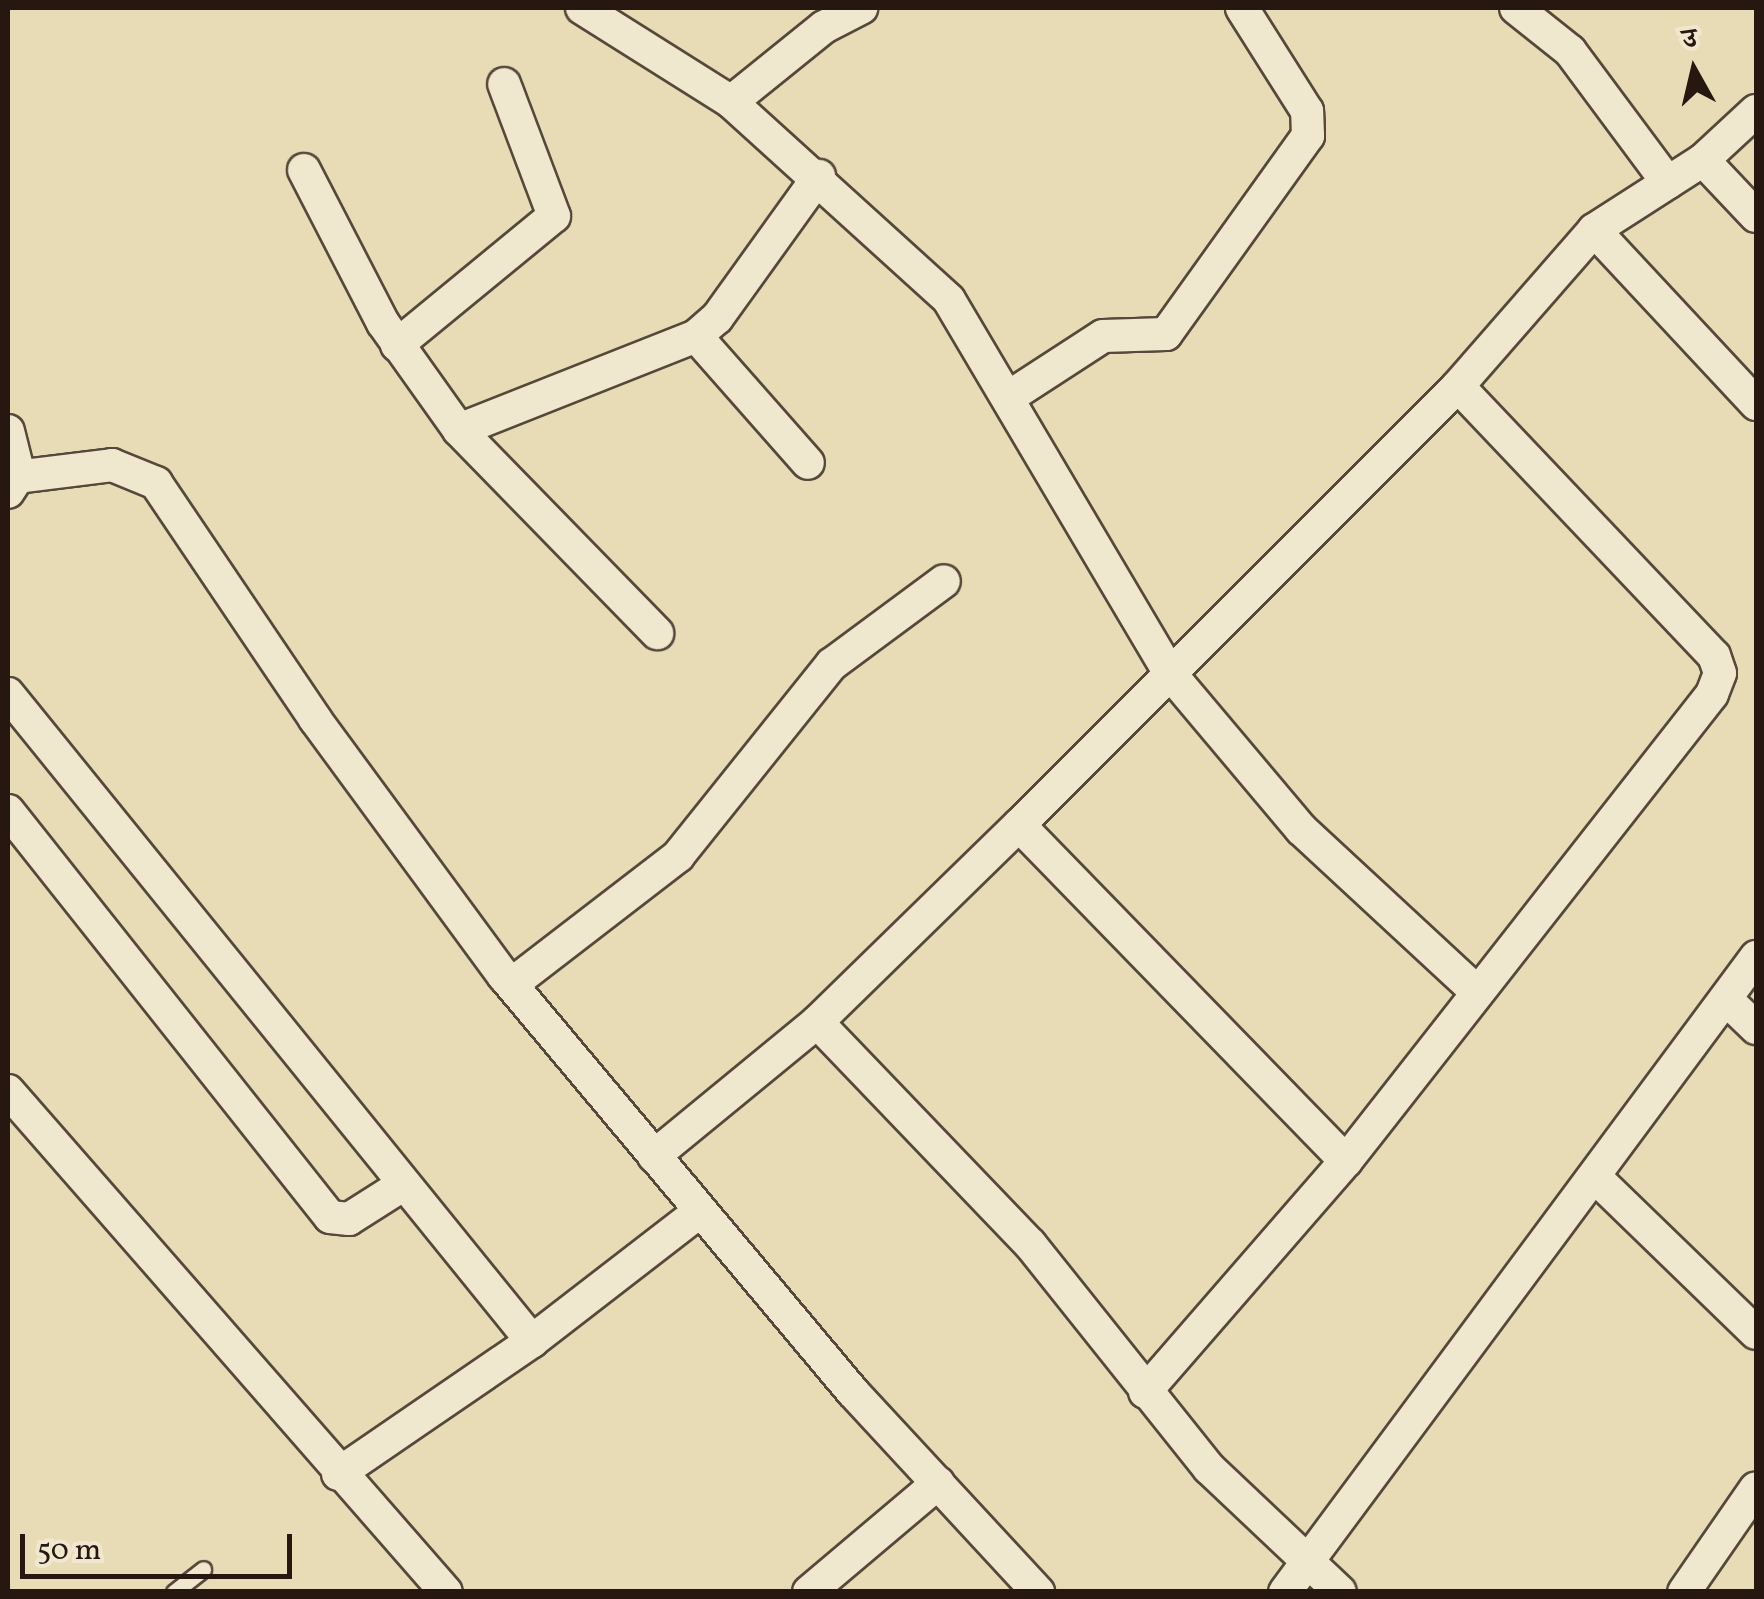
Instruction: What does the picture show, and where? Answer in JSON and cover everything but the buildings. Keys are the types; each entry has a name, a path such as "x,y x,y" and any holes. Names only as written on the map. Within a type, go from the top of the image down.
{"street":[{"path":"582,8 731,102 819,176 949,300 1168,671 1301,829 1476,991"},
{"path":"731,102 824,27 862,8"},
{"path":"1009,397 1104,336 1166,334 1308,136 1307,111 1242,8"},
{"path":"1516,8 1570,51 1668,183"},
{"path":"397,345 554,216 504,84"},
{"path":"654,1156 817,1022 1019,825 1168,671 1458,386 1594,230 1703,160 1756,111"},
{"path":"1703,160 1756,216"},
{"path":"304,170 397,345 459,430 657,633"},
{"path":"459,430 696,336 717,318 819,176"},
{"path":"1594,230 1756,404"},
{"path":"696,336 808,463"},
{"path":"1144,1392 1346,1161 1712,694 1720,673 1714,656 1458,386"},
{"path":"8,431 11,481 112,465 156,483 315,719 512,984 700,1211 1038,1592"},
{"path":"512,984 678,856 832,664 944,581"},
{"path":"12,710 532,1341"},
{"path":"8,811 330,1217 349,1219 402,1186"},
{"path":"1019,825 1346,1161"},
{"path":"1286,1592 1756,957"},
{"path":"1726,999 1756,1028"},
{"path":"817,1022 1030,1244 1144,1392 1209,1468 1340,1592"},
{"path":"8,1092 338,1474 446,1592"},
{"path":"1594,1177 1756,1333"},
{"path":"338,1474 532,1341 700,1211"},
{"path":"809,1592 938,1483"},
{"path":"1684,1592 1756,1488"}],"lane":[{"path":"174,1592 202,1569"}]}
